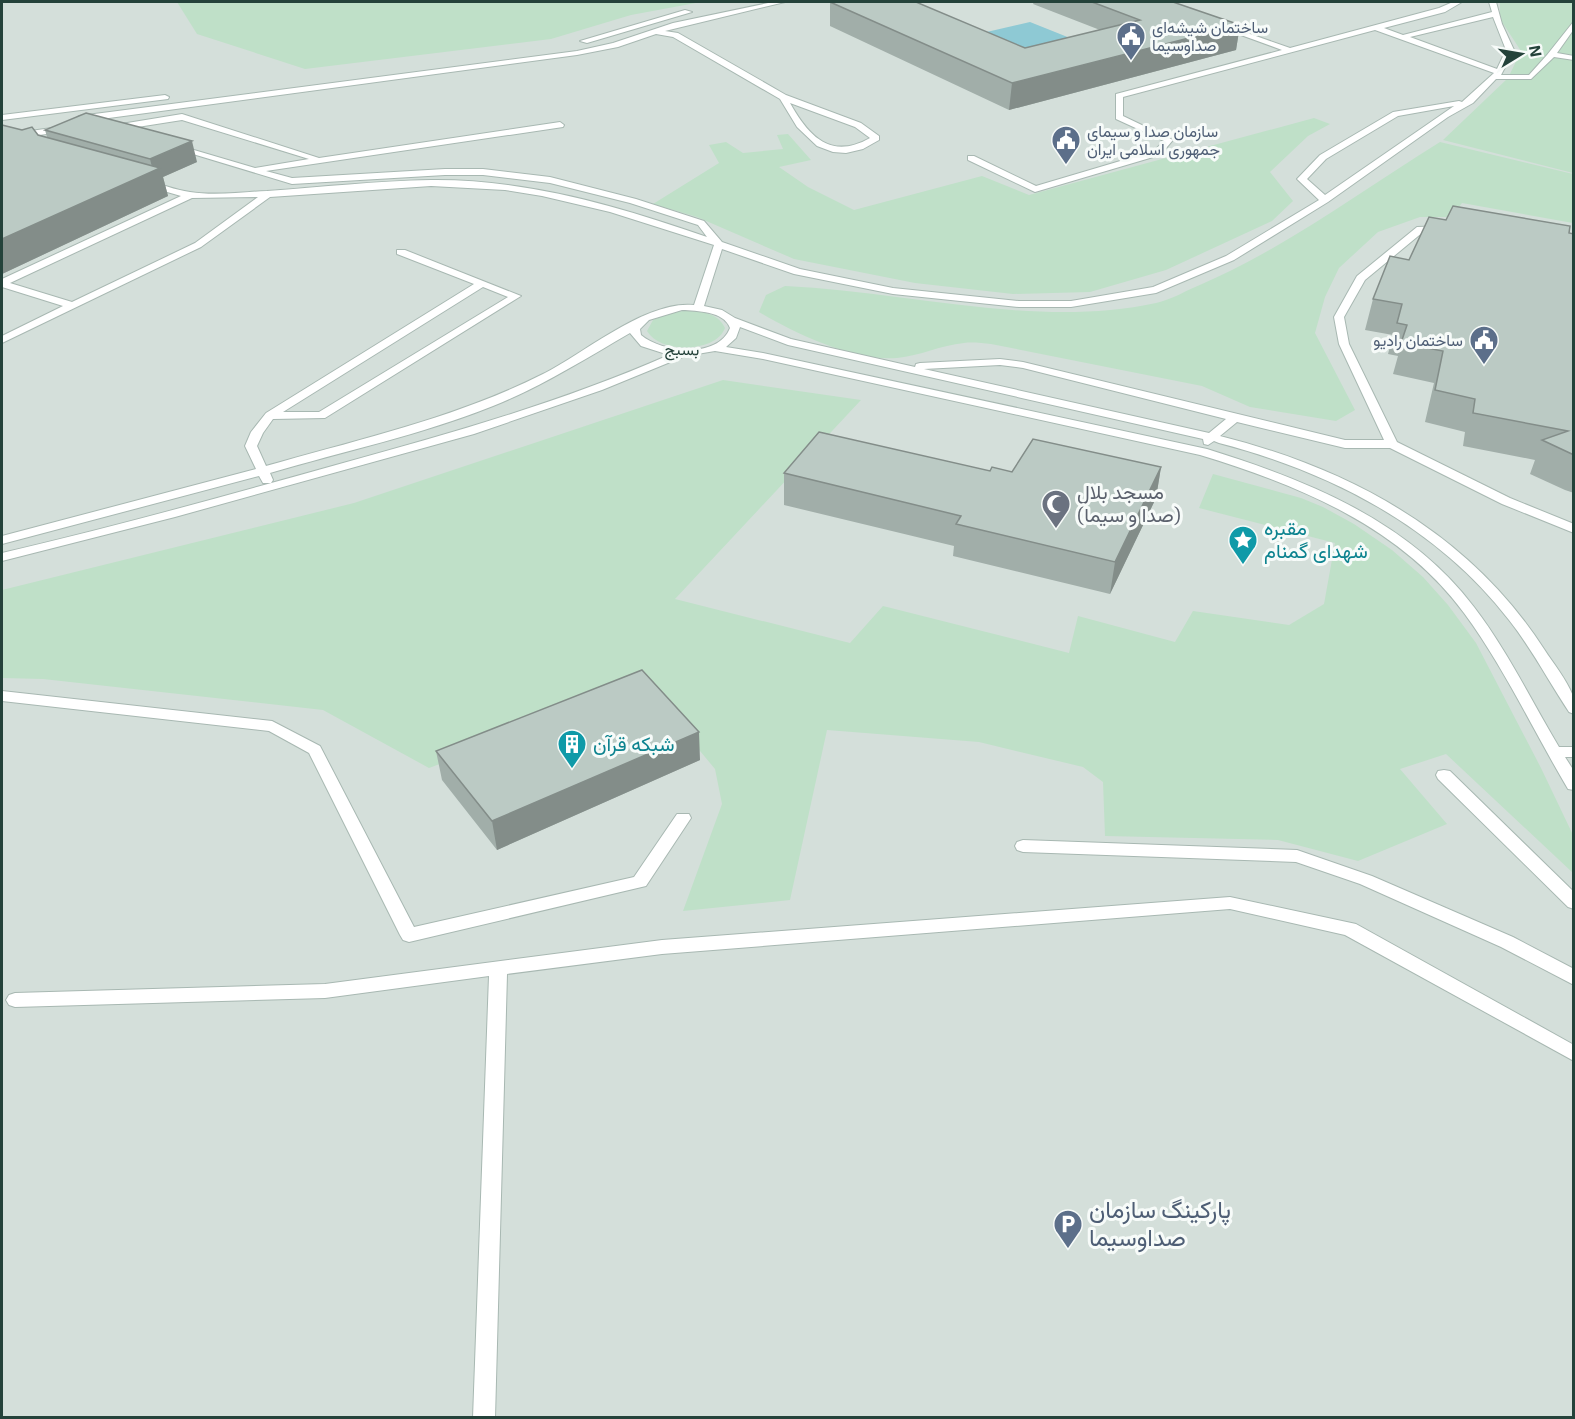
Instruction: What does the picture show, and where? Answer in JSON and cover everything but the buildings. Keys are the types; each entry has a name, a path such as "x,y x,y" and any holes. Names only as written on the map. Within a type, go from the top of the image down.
{"lane":[{"path":"2,138 72,124 577,53 615,45 717,15 782,2"},
{"path":"137,181 191,195 266,195 386,186 475,184 534,191 616,210 798,272 893,291 1019,304 1071,304 1156,290 1230,258 1324,200 1445,115 1470,101 1497,74 1510,50 1494,14 1493,2"},
{"path":"971,158 1035,189 1157,153 1169,140 1119,117 1119,96 1458,5"},
{"path":"1433,6 1442,10"},
{"path":"578,42 702,8"},
{"path":"1473,10 1494,14"},
{"path":"1403,37 1494,14"},
{"path":"1213,22 1291,51"},
{"path":"1377,28 1497,74 1531,77 1552,54 1574,24"},
{"path":"633,28 675,35 783,97 858,125 876,138 864,147 836,151 816,144 790,111 783,97"},
{"path":"1552,54 1574,58"},
{"path":"2,118 175,95"},
{"path":"1324,200 1302,179 1323,157 1396,114 1470,101"},
{"path":"68,109 72,124"},
{"path":"110,129 182,117 320,160"},
{"path":"49,143 72,124"},
{"path":"2,129 72,124 87,128"},
{"path":"253,170 560,125"},
{"path":"98,128 132,135"},
{"path":"165,144 292,181 414,173 483,172 550,180 633,201 701,223 719,244"},
{"path":"2,340 198,244 242,215 266,195 292,181"},
{"path":"2,284 191,195"},
{"path":"616,210 633,201"},
{"path":"1392,444 1344,344 1339,317 1360,278 1420,229 1440,227 1451,229"},
{"path":"698,307 719,244"},
{"path":"270,415 321,416 516,296 401,252"},
{"path":"271,487 251,446 257,432 270,415 482,283"},
{"path":"2,284 73,306"},
{"name":"بسبج","path":"682,307 698,307 723,314 731,320 735,327 733,335 726,342 714,348 682,352 645,344 635,331 637,324 654,312 682,307"},
{"path":"731,320 788,342 1211,436 1256,448 1308,467 1349,486 1380,504 1445,549 1481,580 1507,608 1574,709"},
{"path":"2,540 262,471 490,404 548,376 637,324"},
{"path":"714,348 763,356 937,393 1203,452 1264,472 1329,499 1398,541 1451,588 1484,632 1574,785"},
{"path":"2,557 271,487 525,416 585,395 682,352"},
{"path":"898,367 1000,363 1023,365 1345,444 1392,444 1506,501 1574,529"},
{"path":"937,393 953,379"},
{"path":"1203,452 1211,436 1234,418"},
{"path":"2,696 272,726 315,750 409,935 640,882 683,818"},
{"path":"1554,752 1574,752"},
{"path":"1444,775 1574,903"},
{"path":"1023,846 1297,856 1366,880 1507,942 1574,978"},
{"path":"15,1000 325,991 662,947 1230,903 1350,929 1574,1054"},
{"path":"484,1418 498,969"}],"shaded area":[{"path":"2,2 1517,2 1574,160 1573,1417 2,1418"}],"green space":[{"path":"177,2 701,2 631,15 551,39 305,69 197,34"},
{"path":"1500,2 1573,2 1573,173 1443,140 1508,78 1521,51 1500,19"},
{"path":"1314,118 1330,124 1308,136 1270,172 1293,201 1272,221 1166,270 1090,292 1013,294 915,283 794,259 697,217 653,204 719,163 709,145 726,142 743,153 783,149 777,135 788,134 811,160 779,167 808,187 854,210 982,176 1029,195"},
{"path":"1440,142 1573,174 1573,223 1462,203 1451,217 1420,217 1378,232 1339,268 1325,297 1315,333 1355,410 1336,421 1250,407 1202,386 991,344 955,344 897,358 863,355 844,351 807,337 759,312 766,295 785,286 1018,310 1064,312 1111,310 1156,303 1233,269 1294,236"},
{"path":"672,312 702,312 713,316 725,328 720,336 711,342 688,348 663,344 647,331 653,320"},
{"path":"723,380 861,400 675,599 850,643 883,606 1069,653 1078,616 1175,642 1193,611 1289,625 1324,604 1335,543 1199,508 1213,474 1301,498 1354,524 1392,550 1423,577 1448,605 1476,643 1573,835 1573,873 1446,754 1400,769 1447,824 1358,861 1278,840 1105,836 1103,782 1083,767 979,742 827,730 790,900 683,911 722,804 715,769 647,687 429,768 323,710 43,679 2,678 2,590 354,503"}],"water":[{"path":"1030,22 1075,40 1022,53 978,34"}],"place":[{"name":"ساختمان شیشه‌ای صداوسیما","path":"1131,62"},
{"name":"سازمان صدا و سیمای جمهوری اسلامی ایران","path":"1066,166"},
{"name":"ساختمان رادیو","path":"1484,366"},
{"name":"مسجد بلال (صدا و سیما)","path":"1056,530"},
{"name":"مقبره شهدای گمنام","path":"1243,566"},
{"name":"شبکه قرآن","path":"572,770"},
{"name":"پارکینگ سازمان صداوسیما","path":"1068,1250"}]}
